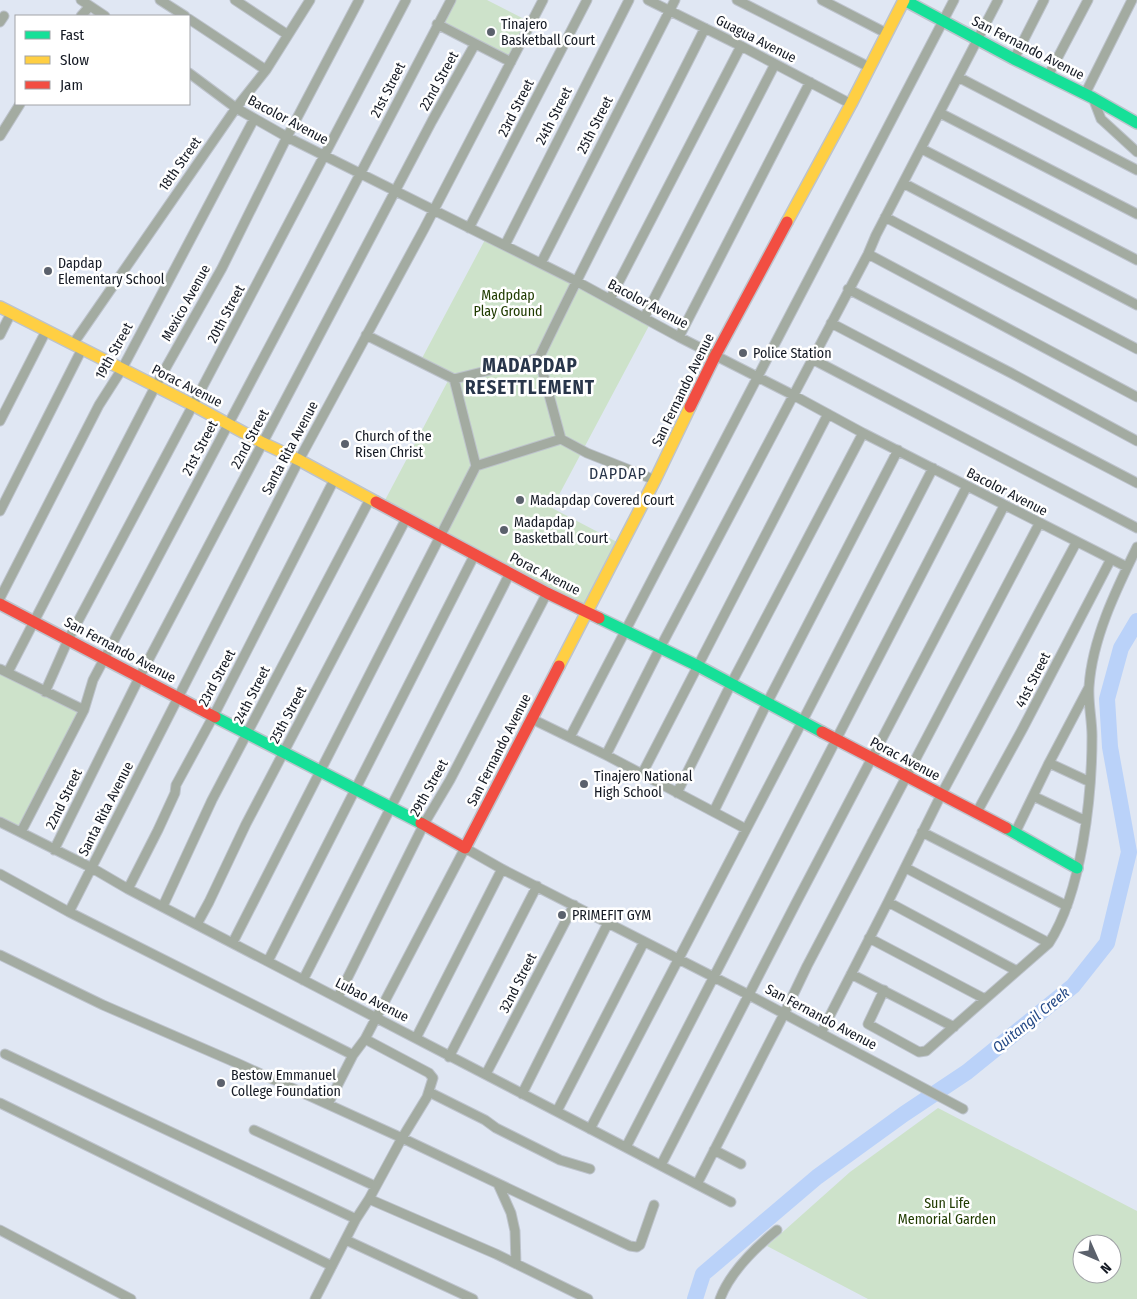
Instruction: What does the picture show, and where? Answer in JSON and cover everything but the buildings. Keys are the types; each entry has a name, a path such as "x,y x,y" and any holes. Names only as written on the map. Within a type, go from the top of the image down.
{"main road":[{"name":"San Fernando Avenue","path":"0,604 139,678 214,715 284,754 424,824 465,848 655,480 715,356 851,104 904,0 1014,59 1089,96 1137,124"},
{"name":"Porac Avenue","path":"0,307 122,369 155,388 193,405 299,460 547,593 698,666 906,777 977,812 1077,868"}],"street":[{"path":"81,0 104,15"},
{"path":"160,0 182,15"},
{"path":"235,0 288,35"},
{"name":"18th Street","path":"0,511 77,347 236,108 266,70 309,0"},
{"name":"Mexico Avenue","path":"4,671 33,621 155,388 222,268 287,137 359,0"},
{"name":"20th Street","path":"44,692 68,640 406,0"},
{"name":"21st Street","path":"21,832 84,710 93,680 104,658 451,0"},
{"name":"Santa Rita Avenue","path":"69,912 299,460 434,210 544,0"},
{"name":"23rd Street","path":"469,228 588,0"},
{"name":"24th Street","path":"504,245 629,0"},
{"name":"Guagua Avenue","path":"648,0 851,104"},
{"name":"25th Street","path":"541,263 675,0"},
{"path":"737,0 869,67"},
{"path":"822,0 886,33"},
{"path":"570,737 627,631 954,0"},
{"path":"606,755 660,648 868,254 885,217 998,0"},
{"path":"1014,59 1044,0"},
{"path":"1048,76 1088,0"},
{"path":"1132,0 1089,96 1101,119 1137,152"},
{"path":"82,15 90,6"},
{"path":"190,20 266,70"},
{"path":"437,24 510,62"},
{"path":"561,440 538,358 646,147 704,28"},
{"name":"22nd Street","path":"54,850 139,678 475,44"},
{"path":"610,299 741,46"},
{"path":"644,318 775,64"},
{"name":"Bacolor Avenue","path":"190,75 236,108 287,137 541,263 863,433 1076,543 1127,567"},
{"path":"958,77 1137,170"},
{"path":"679,337 810,82"},
{"path":"0,136 19,105"},
{"path":"940,113 1137,214"},
{"name":"19th Street","path":"0,598 99,405 122,369 254,119"},
{"path":"922,149 1137,260"},
{"path":"903,183 1137,304"},
{"path":"885,217 1137,349"},
{"path":"868,254 1137,397"},
{"path":"848,290 1011,373 1137,441"},
{"path":"0,335 11,313"},
{"path":"831,323 1137,483"},
{"path":"0,422 46,331"},
{"path":"366,335 454,378 538,358"},
{"path":"812,359 1137,528"},
{"path":"233,942 476,466 454,378"},
{"path":"642,774 828,414"},
{"path":"678,792 731,684 863,433"},
{"path":"476,466 561,440 587,453 655,480"},
{"path":"714,811 767,703 898,450"},
{"path":"590,1130 933,468"},
{"name":"23rd Street","path":"128,889 158,830 175,793 176,785 214,715 334,480"},
{"path":"626,1147 712,977 967,486"},
{"name":"24th Street","path":"163,906 212,800 370,499"},
{"path":"661,1165 1004,506"},
{"name":"25th Street","path":"197,924 246,824 406,519"},
{"path":"696,1184 807,966 1039,524"},
{"path":"820,1033 906,868 941,795 1076,543"},
{"path":"884,990 868,1024 919,1052 926,1051 1049,943 1056,932 1067,906 1086,821 1092,736 1089,687 1102,626 1137,547"},
{"path":"268,962 475,554"},
{"name":"41st Street","path":"977,812 1111,560"},
{"path":"303,980 510,573"},
{"name":"29th Street","path":"338,997 424,824 455,771 547,593"},
{"path":"4,671 84,710"},
{"path":"1015,833 1089,687"},
{"path":"532,720 606,755 746,829"},
{"path":"1049,763 1090,782"},
{"path":"1033,796 1086,821"},
{"name":"Lubao Avenue","path":"0,822 92,868 128,889 731,1202"},
{"path":"922,832 1067,906"},
{"name":"San Fernando Avenue","path":"328,1104 353,1054 365,1039 377,1017 465,848 502,869 574,904 749,995 963,1109"},
{"path":"906,868 1049,943"},
{"path":"416,1038 502,869"},
{"path":"0,874 69,912 353,1054"},
{"path":"450,1056 537,886"},
{"path":"888,902 1017,971"},
{"name":"32nd Street","path":"486,1074 574,904"},
{"path":"522,1094 608,923"},
{"path":"869,938 985,999"},
{"path":"557,1111 644,942"},
{"path":"0,955 102,1005 328,1104 630,1246 637,1247 640,1245 654,1204"},
{"path":"851,974 954,1027"},
{"path":"315,1299 356,1218 369,1199 429,1092 433,1078 429,1073 365,1039"},
{"path":"5,1054 356,1218"},
{"path":"429,1092 560,1160 590,1169"},
{"path":"0,1103 332,1266"},
{"path":"254,1130 375,1186"},
{"path":"714,1150 741,1164"},
{"path":"498,1184 511,1213 515,1231 516,1264"},
{"path":"369,1199 516,1264 588,1299"},
{"path":"0,1230 131,1299"},
{"path":"720,1299 737,1269 763,1241 777,1230"},
{"path":"346,1240 473,1299"}],"green space":[{"name":"Tinajero Basketball Court","path":"453,0 487,0 530,22 511,59 441,23"},
{"name":"Madpdap Play Ground","path":"487,236 651,322 552,508 619,543 584,610 383,504 450,377 420,362"},
{"path":"0,669 84,710 21,832 0,821"},
{"name":"Sun Life Memorial Garden","path":"938,1108 1137,1211 1137,1299 868,1299 767,1246 850,1172"}],"waterway":[{"name":"Quitangil Creek","path":"695,1299 703,1274 817,1177 904,1114 967,1072 1073,986 1107,943 1129,852 1110,747 1107,699 1121,648 1137,621"}],"traffic: fast":[{"path":"904,0 1014,59 1093,98 1137,123"},
{"path":"599,618 698,666 822,732"},
{"path":"215,717 421,823"},
{"path":"1006,828 1077,868"}],"traffic: slow":[{"path":"787,222 851,104 904,0"},
{"path":"0,307 193,405 376,502"},
{"path":"559,666 655,480 690,407"}],"traffic: jam":[{"path":"690,407 715,356 787,222"},
{"path":"376,502 547,593 599,618"},
{"path":"0,604 215,717"},
{"path":"421,823 465,848 559,666"},
{"path":"822,732 1006,828"}],"place":[{"name":"Tinajero Basketball Court","path":"491,32"},
{"name":"Dapdap Elementary School","path":"48,271"},
{"name":"Police Station","path":"743,353"},
{"name":"Church of the Risen Christ","path":"345,444"},
{"name":"Madapdap Covered Court","path":"520,500"},
{"name":"Madapdap Basketball Court","path":"504,530"},
{"name":"Tinajero National High School","path":"584,784"},
{"name":"PRIMEFIT GYM","path":"562,915"},
{"name":"Bestow Emmanuel College Foundation","path":"221,1083"}],"district":[{"name":"MADAPDAP RESETTLEMENT","path":"530,376"},
{"name":"DAPDAP","path":"618,473"}]}
